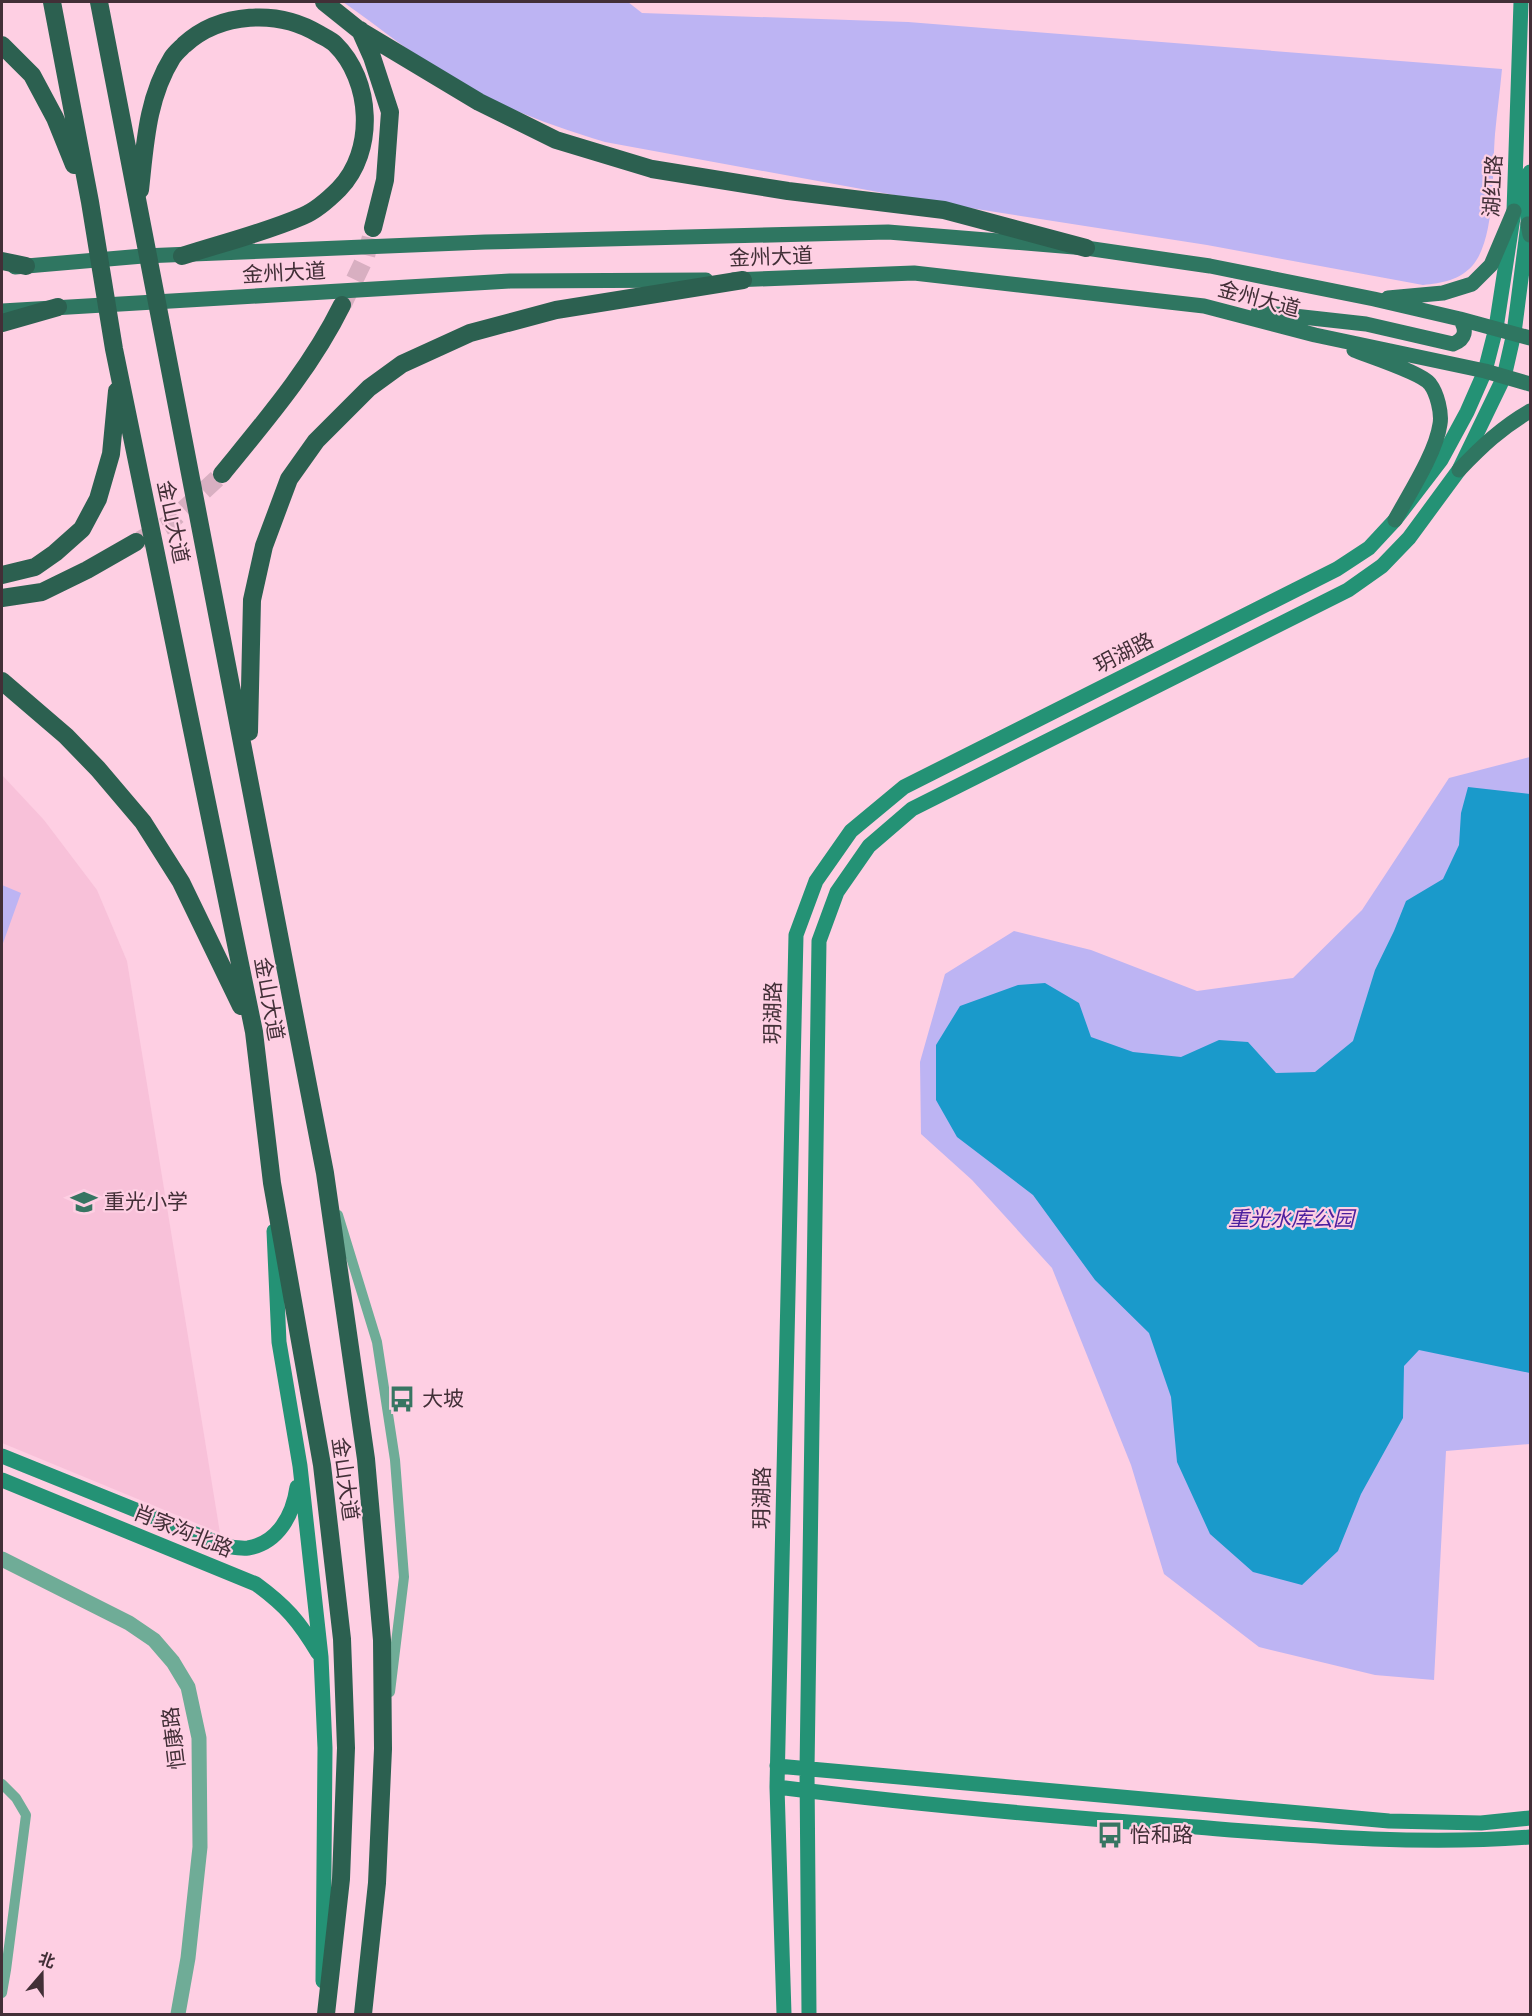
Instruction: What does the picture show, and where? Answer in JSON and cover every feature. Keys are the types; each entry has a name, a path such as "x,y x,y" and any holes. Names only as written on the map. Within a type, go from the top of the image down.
{"highway":[{"name":"金山大道","path":"52,2 90,202 114,349 254,1032 272,1184 322,1465 342,1639 346,1748 342,1879 325,2014"},
{"name":"金山大道","path":"99,2 325,1173 366,1459 382,1640 383,1749 377,1883 363,2014"},
{"path":"324,2 359,30 479,102 556,140 652,170 788,191 944,210 1086,248"},
{"path":"139,217 148,125 156,89 173,56 195,35 220,23 254,17 273,18 307,26 334,43 354,72 365,106 365,136 357,162 340,188 305,215 182,256"},
{"path":"359,30 372,57 390,112 385,180 373,228"},
{"path":"2,45 32,75 55,118 90,202"},
{"path":"2,261 26,266"},
{"path":"249,773 249,662 252,600 264,546 289,479 316,441 361,396 402,364 470,333 556,310 743,280"},
{"path":"222,474 290,391 326,338 342,305"},
{"path":"2,323 58,307"},
{"path":"2,575 35,567 82,529 98,499 111,454 119,371"},
{"path":"2,598 42,591 87,570 136,542"},
{"path":"2,681 66,736 98,769 143,822 181,882 254,1032"}],"main road":[{"name":"湖红路","path":"1485,371 1496,328 1514,211 1521,2"},
{"name":"湖红路","path":"1504,377 1514,333 1529,229 1530,171"},
{"path":"1374,299 1443,292 1472,284 1491,265 1514,211"},
{"name":"金州大道","path":"2,268 143,256 485,242 888,232 1086,248 1210,266 1374,299 1530,338"},
{"name":"金州大道","path":"2,311 510,281 743,280 914,273 1204,306 1315,335 1485,371 1530,384"},
{"path":"1204,306 1366,324 1453,344 1461,341 1465,334 1460,319"},
{"path":"1315,335 1410,372 1429,383 1437,401 1441,422 1435,442 1395,520"},
{"name":"玥湖路","path":"784,2014 777,1766 796,935 816,881 851,831 904,787 1337,569 1369,548 1395,520 1441,460 1467,412 1485,371"},
{"path":"1459,470 1504,377"},
{"path":"809,2014 807,1770 819,941 837,892 869,846 912,809 1348,590 1382,566 1409,538 1459,470 1492,437 1530,411"},
{"path":"272,1184 279,1342 300,1466 321,1657 325,1749 322,1874 325,2014"},
{"name":"肖家沟北路","path":"2,1456 225,1545 246,1549 262,1544 277,1533 288,1519 295,1500 300,1466"},
{"name":"肖家沟北路","path":"2,1480 256,1584 288,1609 300,1623 321,1657"},
{"path":"777,1766 1389,1821 1481,1823 1530,1818"},
{"path":"777,1787 1118,1821 1321,1837 1450,1841 1530,1837"}],"street":[{"name":"恒康路","path":"2,1559 129,1623 154,1640 173,1662 188,1687 199,1738 200,1846 188,1958 178,2014"}],"lane":[{"path":"325,1173 377,1342 395,1460 404,1577 383,1749"},
{"path":"2,1784 16,1798 26,1815 2,1993"}],"shaded area":[{"name":"重光小学","path":"2,775 44,820 97,890 127,961 220,1533 2,1443"}],"green space":[{"path":"343,2 628,2 642,13 908,22 1502,69 1495,134 1492,202 1486,238 1480,253 1468,270 1450,280 1423,285 1207,245 938,203 605,142 527,115 470,89 424,61"},
{"name":"重光水库公园","path":"1530,757 1530,1444 1446,1451 1434,1680 1375,1675 1259,1647 1164,1574 1131,1465 1052,1268 972,1180 921,1134 920,1062 945,974 1014,931 1091,950 1197,991 1293,978 1362,910 1449,778"},
{"path":"2,885 21,893 2,946"}],"water":[{"name":"重光水库公园","path":"1468,787 1530,794 1530,1373 1419,1350 1404,1366 1403,1418 1361,1494 1338,1551 1302,1585 1253,1572 1210,1534 1177,1462 1171,1397 1149,1333 1095,1280 1033,1195 957,1137 936,1100 936,1045 960,1006 1018,985 1045,983 1079,1003 1091,1037 1133,1052 1181,1057 1219,1040 1248,1042 1276,1073 1315,1072 1353,1041 1375,970 1406,901 1443,879 1459,845 1461,813"}],"tunnel":[{"path":"343,304 366,256 372,233"},
{"path":"140,540 168,524 222,474"}],"place":[{"name":"重光小学","path":"84,1202"},
{"name":"大坡","path":"402,1399"},
{"name":"怡和路","path":"1110,1835"}]}
